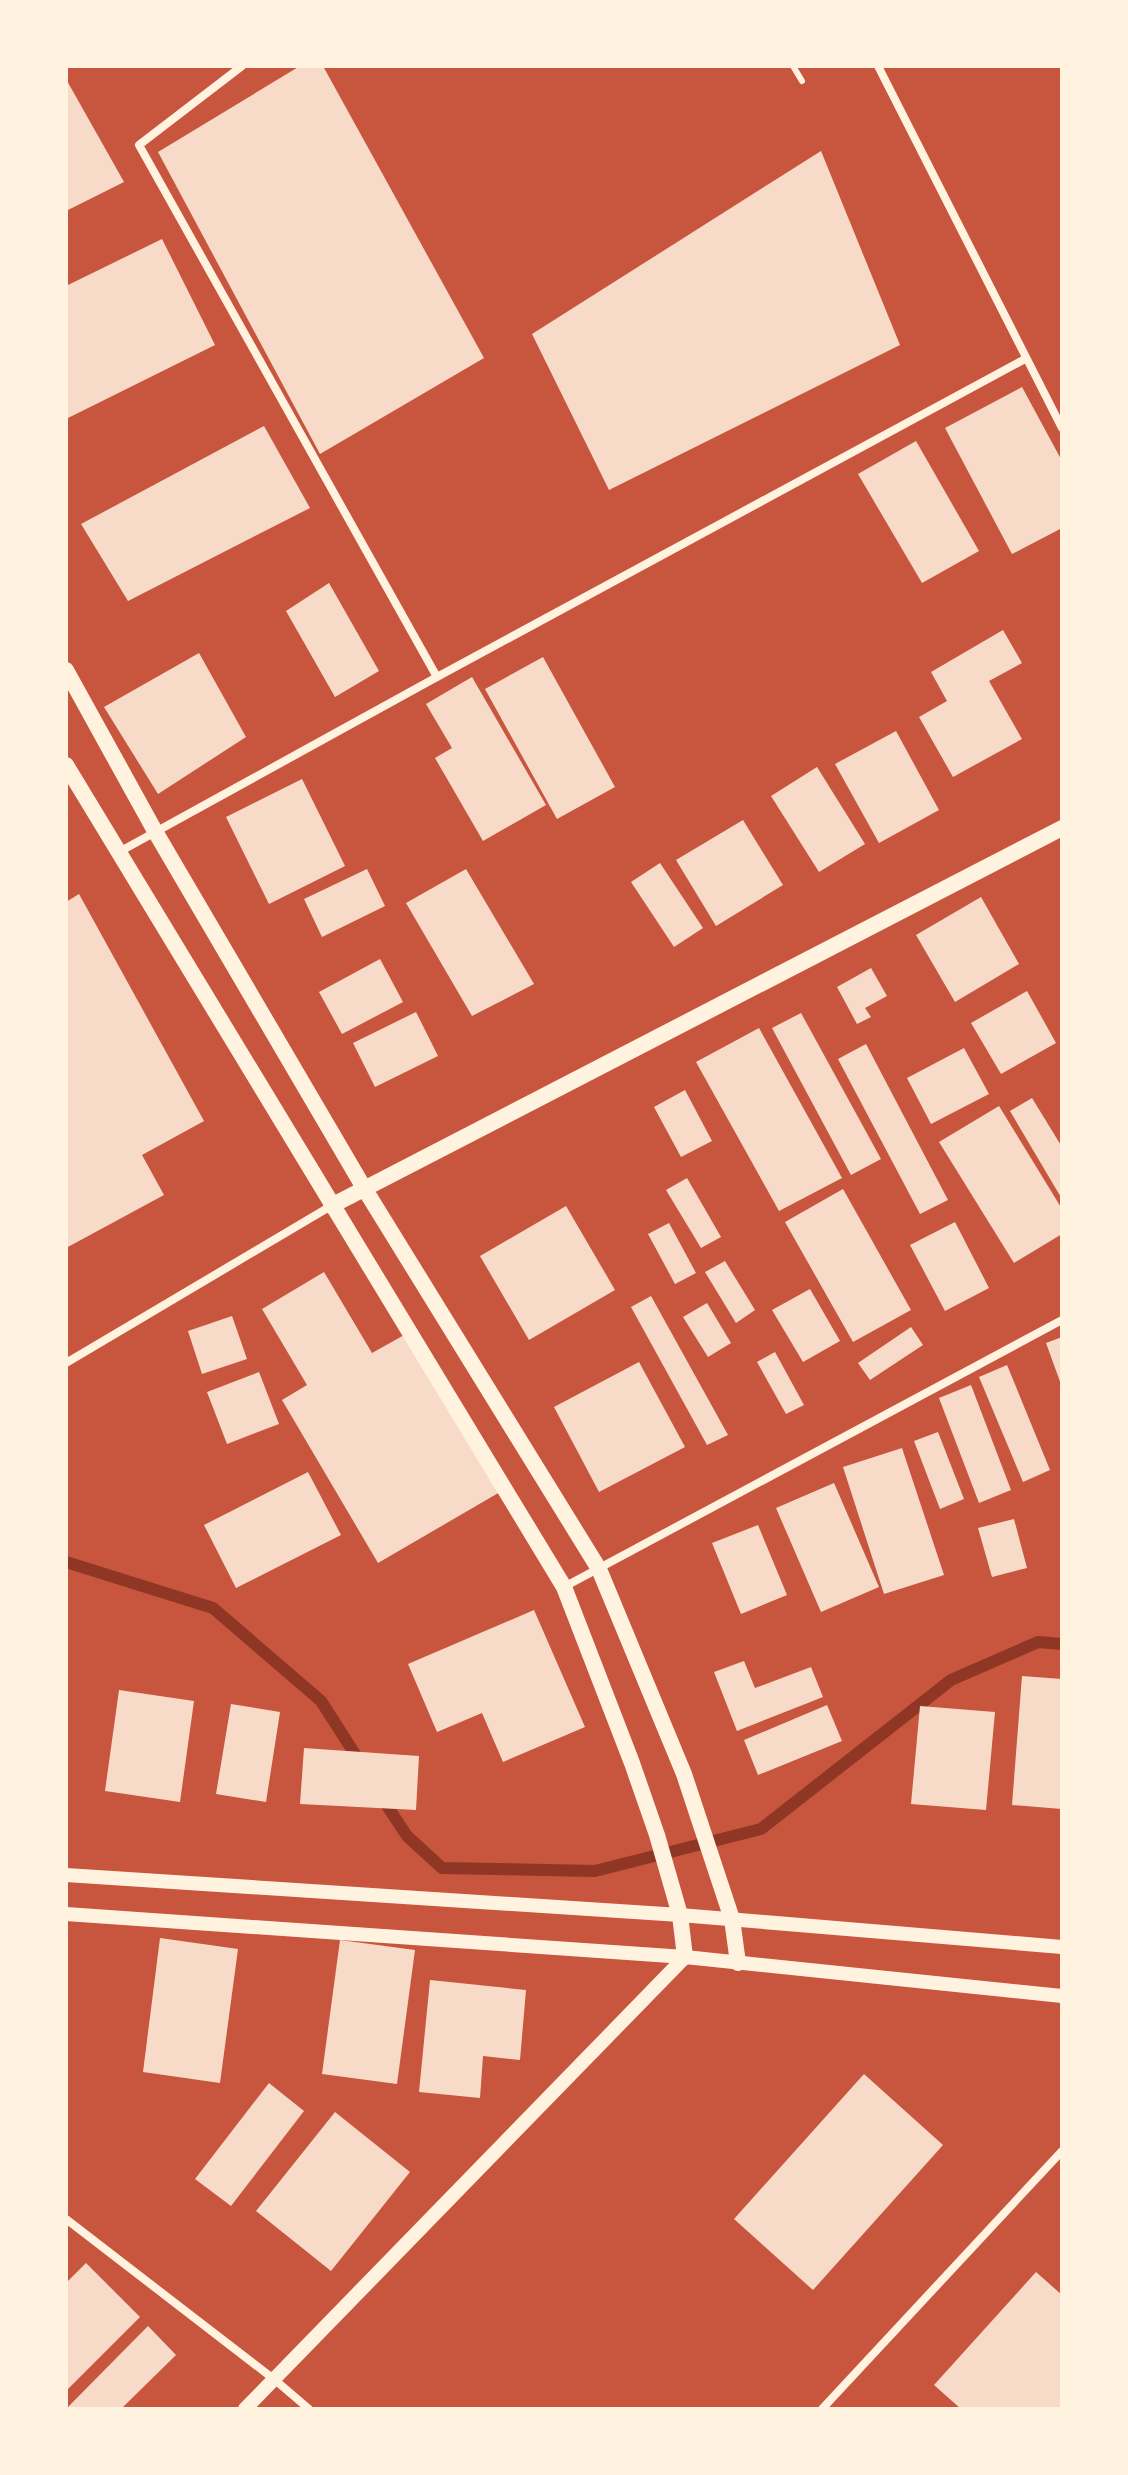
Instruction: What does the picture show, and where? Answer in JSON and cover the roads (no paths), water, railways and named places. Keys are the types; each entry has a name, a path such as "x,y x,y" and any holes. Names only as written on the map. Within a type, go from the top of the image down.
{"main road":[{"path":"66,670 156,833 364,1188 599,1569 684,1774 732,1919 738,1963"},
{"path":"66,765 564,1587 632,1763 680,1915 685,1957"},
{"path":"331,1206 1062,828"}],"street":[{"path":"242,66 139,145 437,677"},
{"path":"878,66 1062,428"},
{"path":"118,853 1025,359"},
{"path":"66,1363 331,1206"},
{"path":"564,1587 1062,1320"},
{"path":"66,1875 680,1915 1062,1947"},
{"path":"66,1914 685,1957 1062,1996"},
{"path":"245,2409 685,1957"},
{"path":"822,2409 1062,2151"},
{"path":"66,2219 309,2409"}],"lane":[{"path":"793,66 802,81"}],"waterway":[{"path":"66,1562 213,1608 321,1701 360,1762"},
{"path":"380,1795 407,1836 442,1868 595,1871 761,1829 951,1680 1038,1642 1062,1644"}]}
